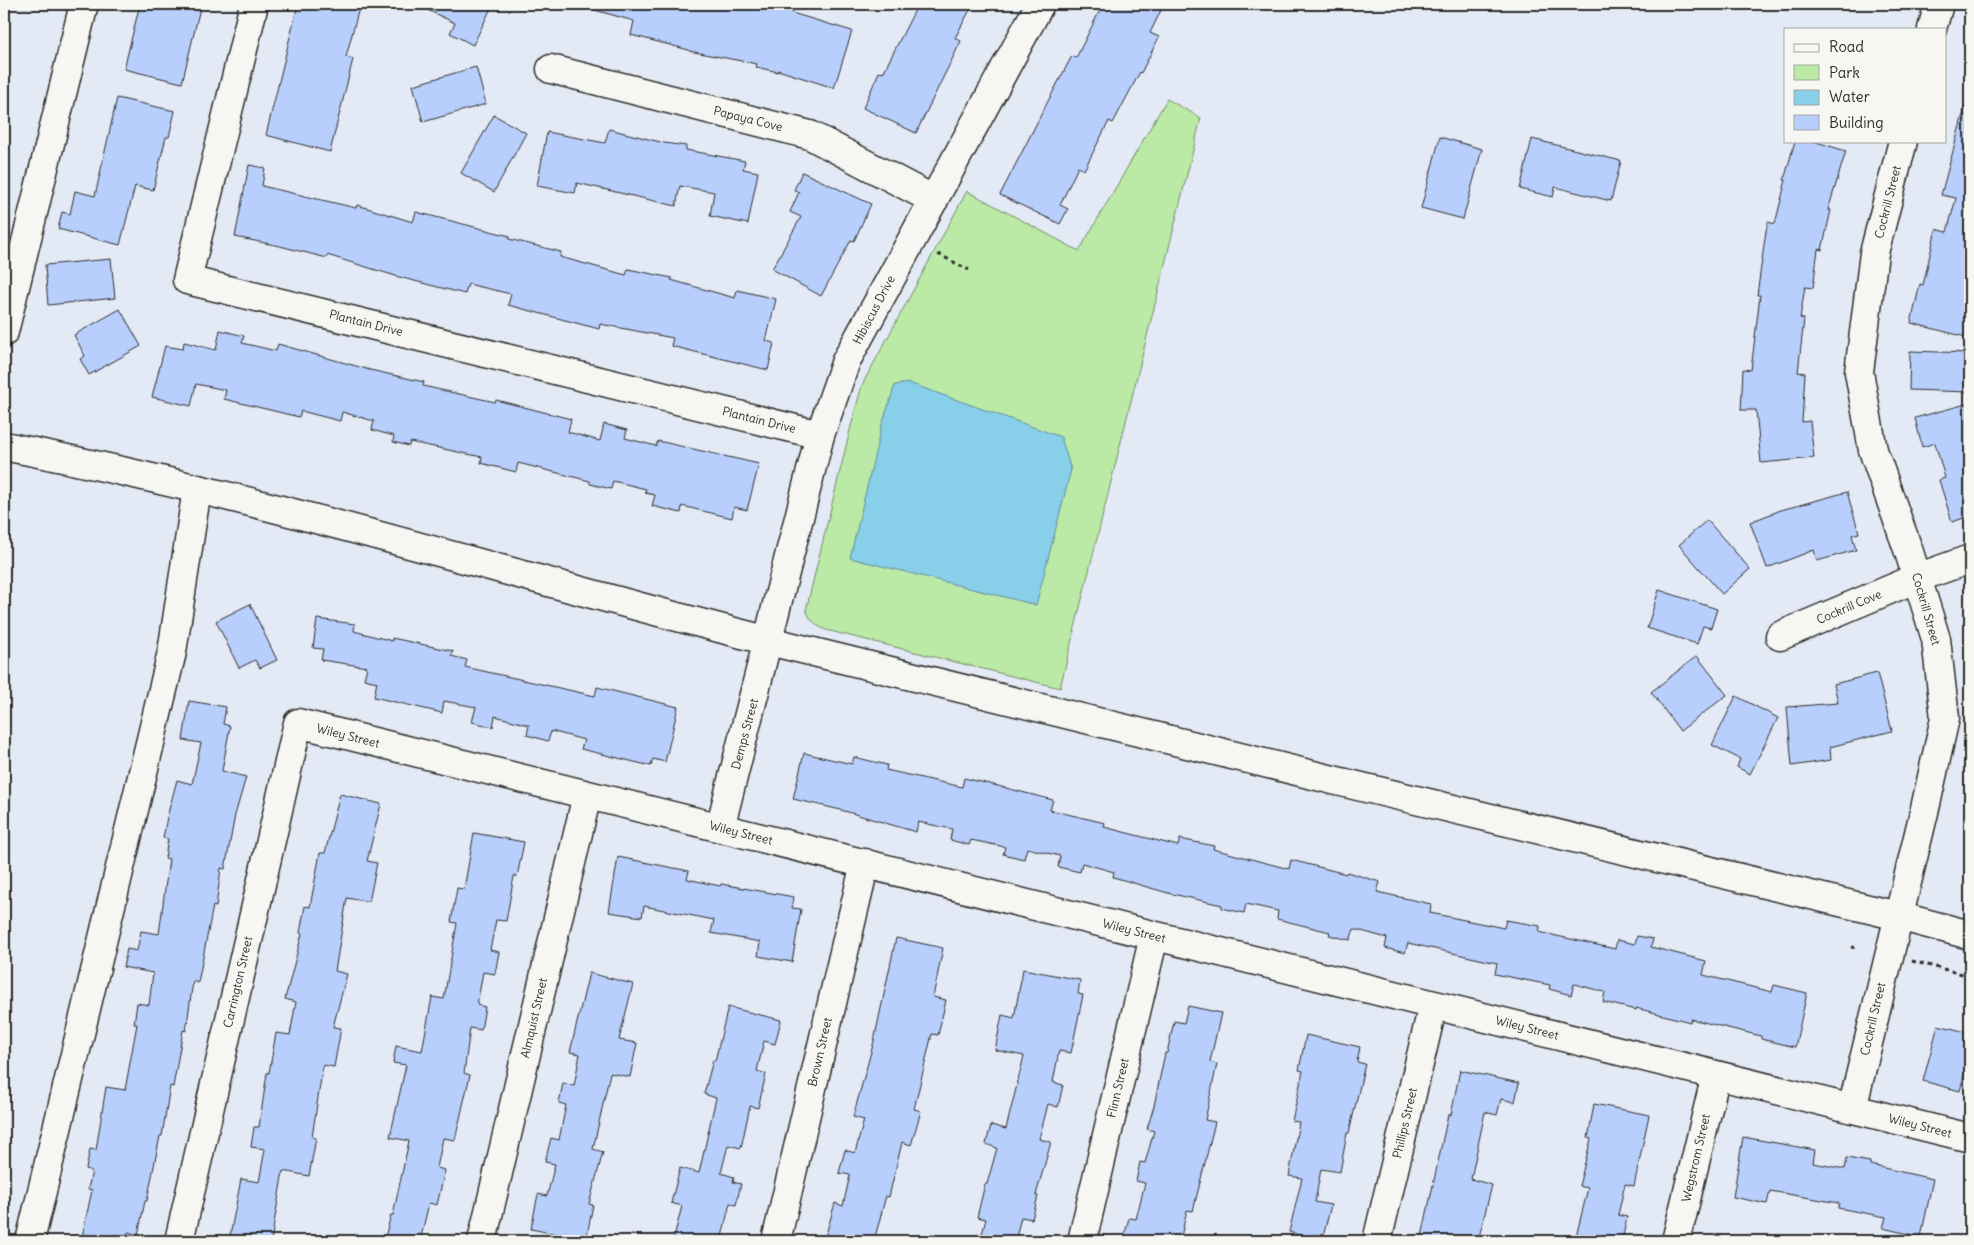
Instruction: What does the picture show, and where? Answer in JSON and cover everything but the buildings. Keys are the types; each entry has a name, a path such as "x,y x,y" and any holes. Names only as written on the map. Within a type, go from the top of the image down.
{"street":[{"path":"4,332 84,4"},
{"name":"Plantain Drive","path":"254,4 187,280 820,435"},
{"name":"Hibiscus Drive","path":"769,641 820,435 846,361 1040,4"},
{"path":"1932,28 1938,4"},
{"name":"Papaya Cove","path":"551,69 810,135 934,200"},
{"name":"Cockrill Street","path":"1852,1109 1945,718 1936,639 1873,450 1859,372 1874,253 1903,142"},
{"path":"4,446 83,461 197,489 769,641 1309,775 1898,916 1970,935"},
{"path":"30,1241 172,652 197,489"},
{"name":"Cockrill Cove","path":"1780,636 1917,578 1970,559"},
{"name":"Demps Street","path":"720,828 769,641"},
{"name":"Wiley Street","path":"298,723 1970,1138"},
{"name":"Carrington Street","path":"178,1241 298,723"},
{"name":"Almquist Street","path":"482,1241 587,795"},
{"name":"Brown Street","path":"776,1241 865,863"},
{"name":"Flinn Street","path":"1082,1241 1154,936"},
{"name":"Phillips Street","path":"1377,1241 1433,1005"},
{"name":"Wegstrom Street","path":"1676,1241 1716,1075"}],"path":[{"path":"938,254 969,270"},
{"path":"1851,947 1858,948"},
{"path":"1909,961 1970,976"}],"green space":[{"path":"1167,99 1201,118 1060,688 819,627 811,620 806,610 862,385 967,191 1079,251"}],"water":[{"path":"909,383 1061,437 1071,470 1036,605 850,558 881,428 895,385"}]}
